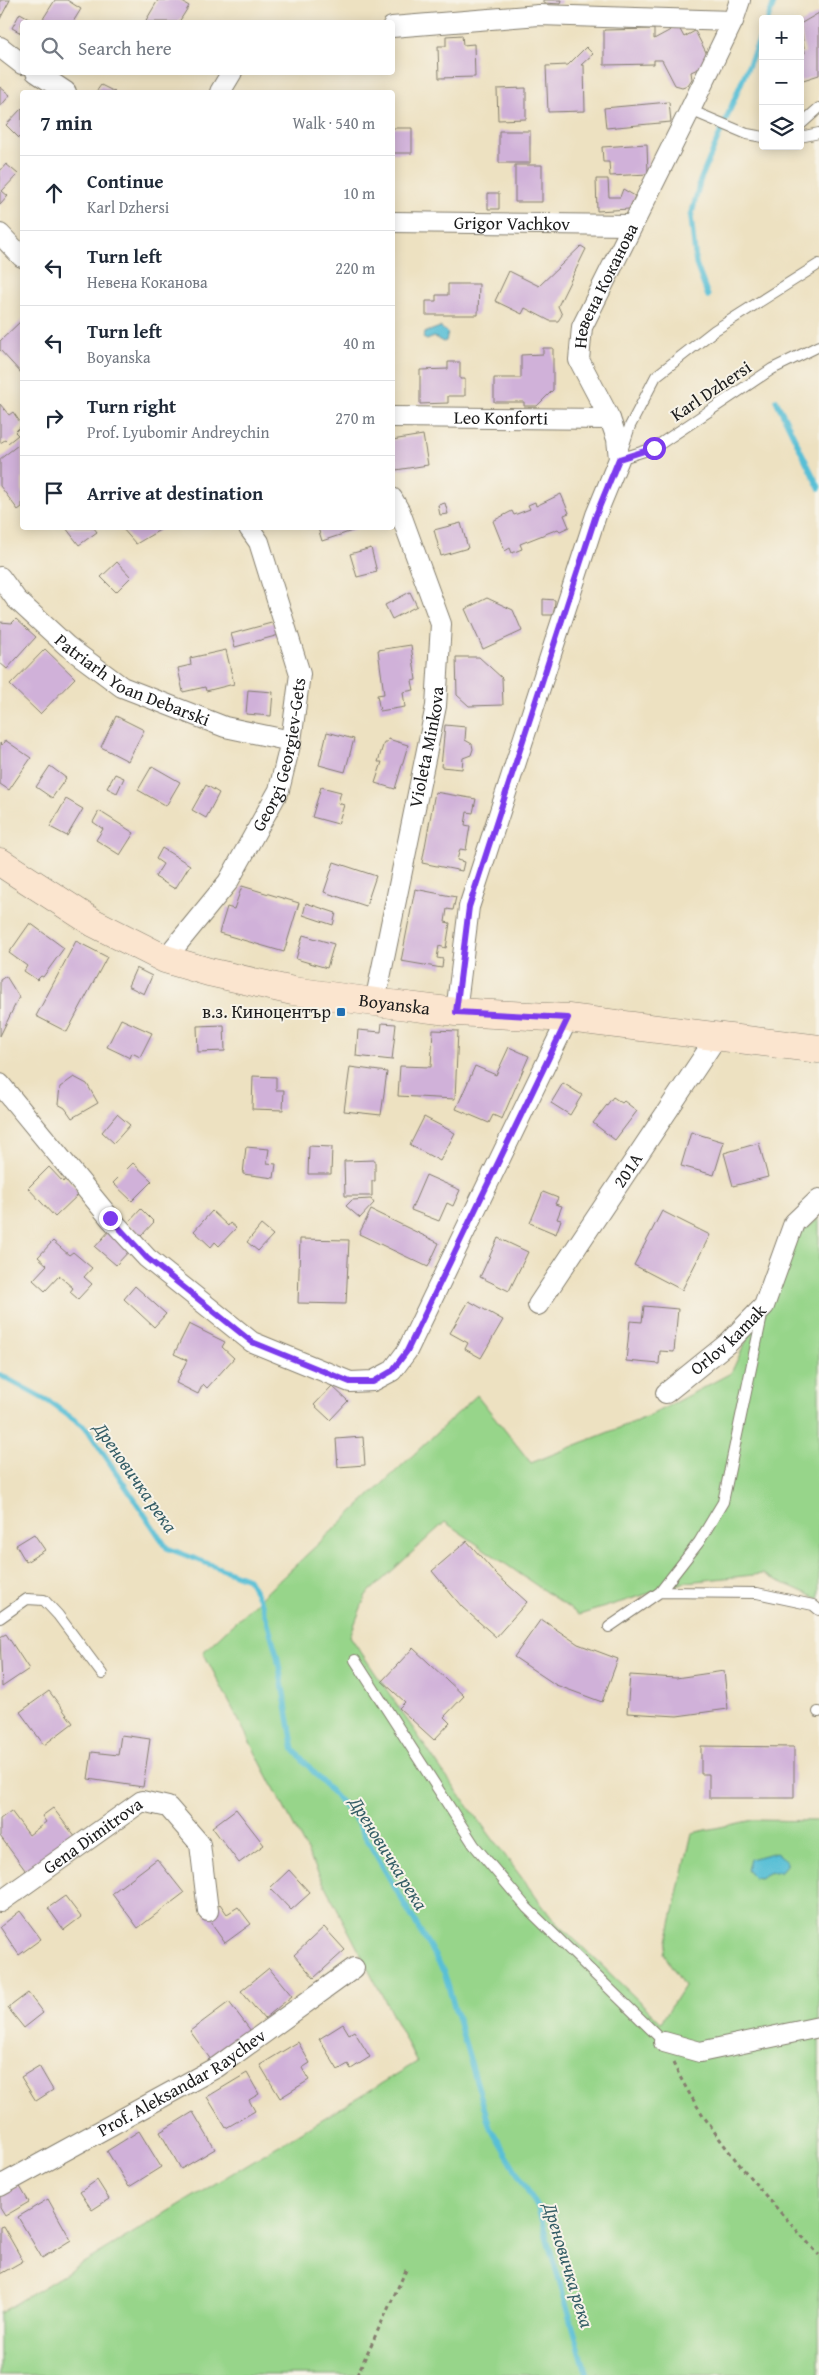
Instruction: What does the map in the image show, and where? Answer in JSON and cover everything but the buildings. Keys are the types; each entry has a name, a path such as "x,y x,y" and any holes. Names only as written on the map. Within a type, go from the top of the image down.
{"main road":[{"name":"Boyanska","path":"0,862 94,923 165,958 209,972 293,991 375,1002 456,1012 568,1018 718,1035 819,1049"}],"street":[{"name":"Невена Коканова","path":"619,459 617,439 610,419 579,360 582,327 690,110 733,21 740,0"},
{"path":"395,27 539,15 733,21"},
{"path":"0,47 20,62"},
{"path":"40,75 63,90"},
{"path":"221,90 230,75"},
{"name":"Grigor Vachkov","path":"395,222 631,226"},
{"path":"0,234 20,255"},
{"name":"Leo Konforti","path":"395,417 610,419"},
{"path":"456,1012 469,907 596,515 619,459"},
{"name":"Violeta Minkova","path":"375,1002 436,706 441,624 400,512 395,503"},
{"name":"Georgi Georgiev-Gets","path":"165,958 228,882 279,790 291,741 300,674 259,542 250,530"},
{"name":"Patriarh Yoan Debarski","path":"0,577 16,599 67,646 122,687 225,727 291,741"},
{"path":"0,1084 110,1218 147,1258 252,1342 350,1382 373,1382 392,1371 407,1351 568,1018"},
{"name":"201А","path":"538,1305 718,1035"},
{"name":"Orlov kamak","path":"666,1393 728,1343 764,1306 794,1223 819,1199"},
{"name":"Gena Dimitrova","path":"2,1895 142,1801 168,1807 200,1844 208,1911"},
{"name":"Prof. Aleksandar Raychev","path":"0,2186 217,2067 354,1968"},
{"path":"664,2042 700,2052 819,2027"}],"lane":[{"path":"804,121 819,108"},
{"path":"690,110 746,134 759,136"},
{"path":"804,136 819,133"},
{"path":"619,459 630,426 656,376 715,330 819,264"},
{"name":"Karl Dzhersi","path":"619,459 654,448 772,369 819,346"},
{"path":"609,1627 660,1592 699,1542 722,1502 764,1306"},
{"path":"660,1592 757,1593 813,1605 819,1610"},
{"path":"0,1618 27,1599 44,1600 58,1615 102,1674"},
{"path":"355,1660 474,1845 527,1908 664,2042"}],"path":[{"path":"664,2042 700,2114 731,2155 819,2255"},
{"path":"357,2375 407,2268"}],"green space":[{"path":"819,1218 819,1599 763,1574 686,1582 579,1615 445,1522 366,1595 350,1636 442,1771 551,1917 661,2022 684,1986 664,1954 692,1833 753,1820 819,1821 819,2375 0,2375 0,2313 417,2062 203,1652 477,1395 531,1463 649,1416 731,1373 795,1238"}],"water":[{"path":"440,327 448,333 446,341 443,342 434,337 427,340 423,338 424,333"},
{"path":"776,1852 786,1860 786,1865 781,1871 768,1873 759,1878 753,1877 747,1870 750,1859"}],"waterway":[{"path":"769,15 775,0"},
{"path":"708,296 696,264 691,217 700,181 759,41"},
{"path":"776,400 819,488"},
{"name":"Дреновичка река","path":"0,1375 48,1401 87,1429 167,1548 248,1579 262,1604 277,1655 294,1750 354,1817 444,1972 490,2127 538,2208 587,2375"}],"place":[{"name":"в.з. Киноцентър","path":"341,1012"}],"route":[{"path":"110,1218 147,1258 252,1342 350,1382 373,1382 392,1371 407,1351 568,1018 456,1012 469,907 596,515 619,459 654,448"}]}
